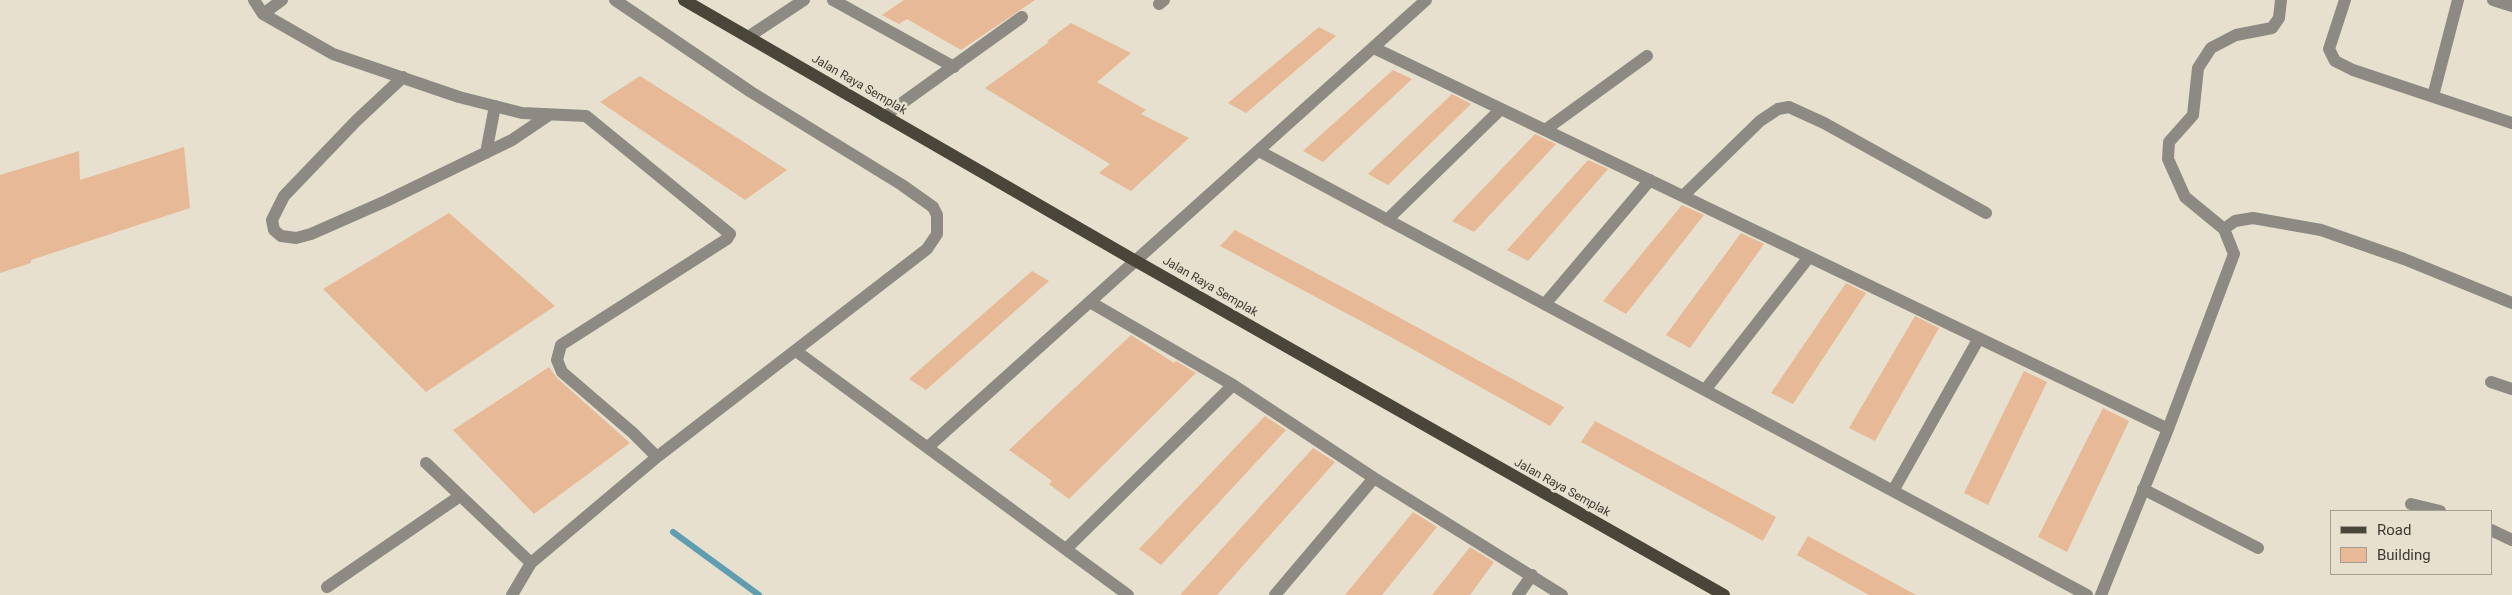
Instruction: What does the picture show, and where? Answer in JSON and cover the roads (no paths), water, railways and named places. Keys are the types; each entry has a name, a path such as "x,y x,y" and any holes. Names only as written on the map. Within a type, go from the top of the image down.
{"main road":[{"name":"Jalan Raya Semplak","path":"684,0 1134,260 1724,595"}],"street":[{"path":"254,0 263,14 333,54 403,78 522,113 586,116 730,234 728,239 561,345 557,360 562,372 634,433 657,457"},
{"path":"263,14 282,0"},
{"path":"512,595 531,564 657,457 927,249 937,234 937,214 933,207 751,92 615,0"},
{"path":"748,37 804,0"},
{"path":"833,0 954,67"},
{"path":"928,447 1090,302 1134,260 1374,48 1424,0"},
{"path":"2101,595 2168,429 2234,254 2229,237 2224,230 2185,196 2168,159 2170,142 2193,115 2198,68 2211,48 2236,35 2272,28 2279,18 2281,0"},
{"path":"2345,0 2329,49 2335,61 2353,70 2512,123"},
{"path":"2433,96 2458,0"},
{"path":"2494,0 2512,6"},
{"path":"884,116 1022,17"},
{"path":"1374,48 2168,429"},
{"path":"1545,130 1647,56"},
{"path":"403,78 356,120 284,196 272,220 274,230 281,236 296,238 311,234 486,154 534,127 549,115"},
{"path":"486,154 494,106"},
{"path":"1683,196 1760,121 1778,109 1789,107 1801,110 1986,213"},
{"path":"1387,220 1501,109"},
{"path":"1259,151 2087,595"},
{"path":"1545,304 1650,180"},
{"path":"2224,230 2235,221 2253,218 2322,230 2404,259 2512,303"},
{"path":"1705,390 1809,257"},
{"path":"1090,302 1233,385 1374,478 1562,595"},
{"path":"1893,491 1979,338"},
{"path":"796,351 1128,595"},
{"path":"2491,382 2512,389"},
{"path":"1066,549 1233,385"},
{"path":"426,463 531,564"},
{"path":"1275,595 1374,478"},
{"path":"2143,489 2258,548"},
{"path":"327,587 460,496"},
{"path":"2412,504 2436,510"},
{"path":"2492,530 2512,540"},
{"path":"1518,595 1532,576"}],"waterway":[{"path":"673,532 759,595"}]}
